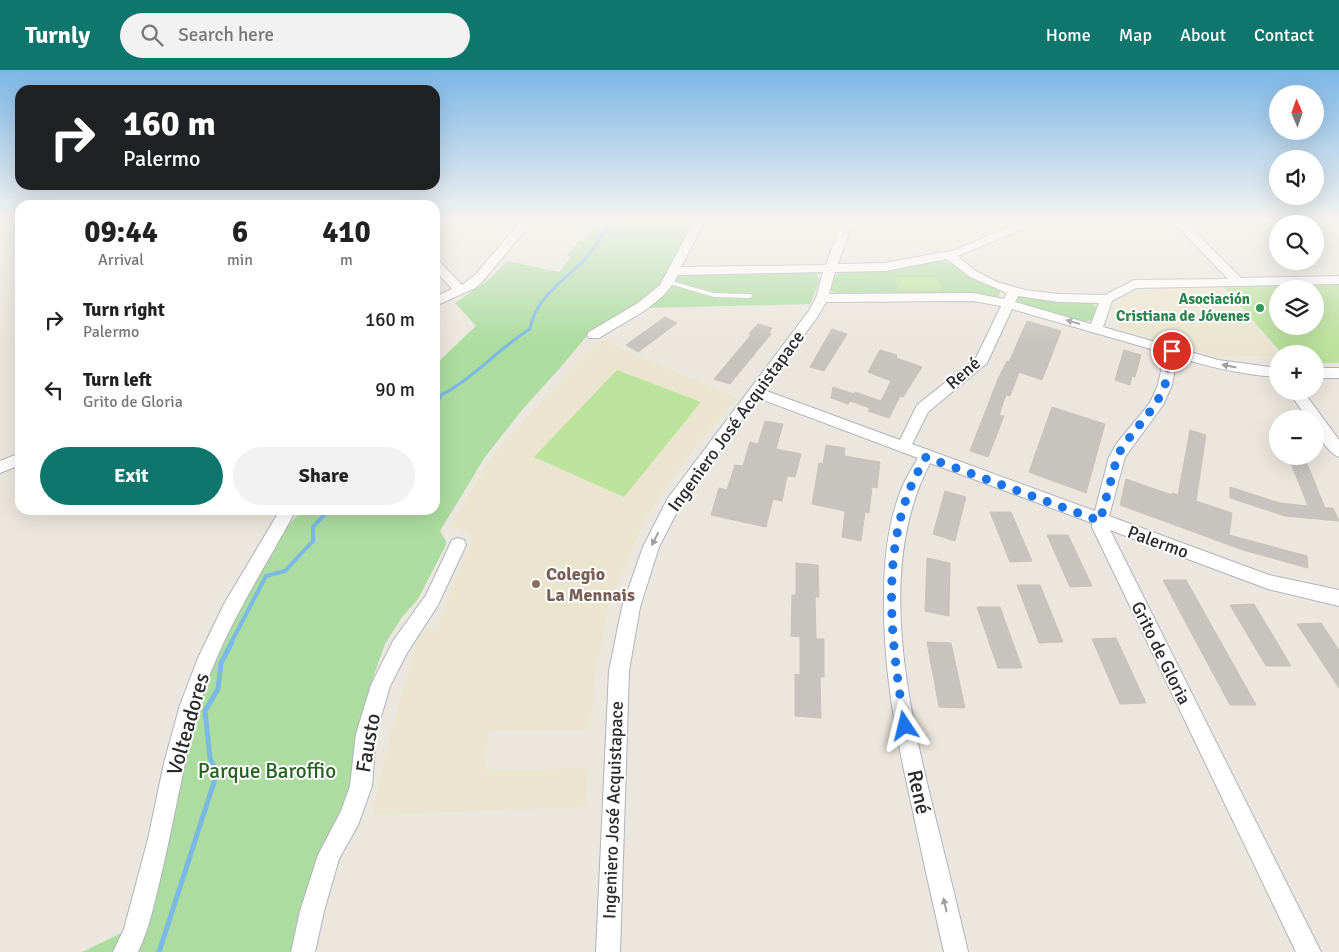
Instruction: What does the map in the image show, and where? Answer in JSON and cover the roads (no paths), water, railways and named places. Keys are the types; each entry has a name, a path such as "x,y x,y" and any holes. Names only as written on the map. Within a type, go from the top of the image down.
{"street":[{"path":"440,300 479,278 492,262"},
{"path":"594,335 647,302 668,282 676,271 677,262"},
{"name":"Ingeniero José Acquistapace","path":"608,952 619,671 631,607 651,547 674,502 814,313 822,298 832,262"},
{"path":"676,271 885,267 911,262"},
{"path":"959,262 978,278 1014,290 1050,298 1107,299 1134,284 1339,280"},
{"path":"1218,262 1237,281"},
{"path":"440,268 460,290"},
{"name":"René","path":"903,448 922,409 982,360 1014,290"},
{"path":"822,298 973,297 1008,304 1232,367 1269,372"},
{"path":"1096,329 1107,299"},
{"path":"1100,521 1117,458 1122,447 1156,404 1165,385 1172,351"},
{"path":"1324,373 1339,373"},
{"name":"Palermo","path":"755,392 926,457 1268,582 1339,598"},
{"path":"1301,400 1339,451"},
{"name":"René","path":"926,457 912,484 900,521 893,568 893,640 897,682 910,754 956,952"},
{"path":"0,467 15,461"},
{"name":"Volteadores","path":"126,952 135,932 159,838 174,763 190,705 207,658 230,609 285,515"},
{"name":"Grito de Gloria","path":"1100,521 1103,535 1309,952"},
{"name":"Fausto","path":"303,952 312,911 329,855 350,816 361,786 366,734 381,685 400,647 432,600 458,545"}],"lane":[{"path":"668,282 714,295 750,296"}],"waterway":[{"path":"440,398 530,329 538,307 553,289 582,262"},
{"path":"231,643 266,576 285,571 313,541 313,527 324,515"},
{"path":"159,952 217,773 210,758 205,711 218,689 221,663 232,642"}],"place":[{"name":"Asociación Cristiana de Jóvenes","path":"1260,308"},
{"name":"Colegio La Mennais","path":"536,584"}],"park label":[{"name":"Parque Baroffio","path":"267,771"}]}
